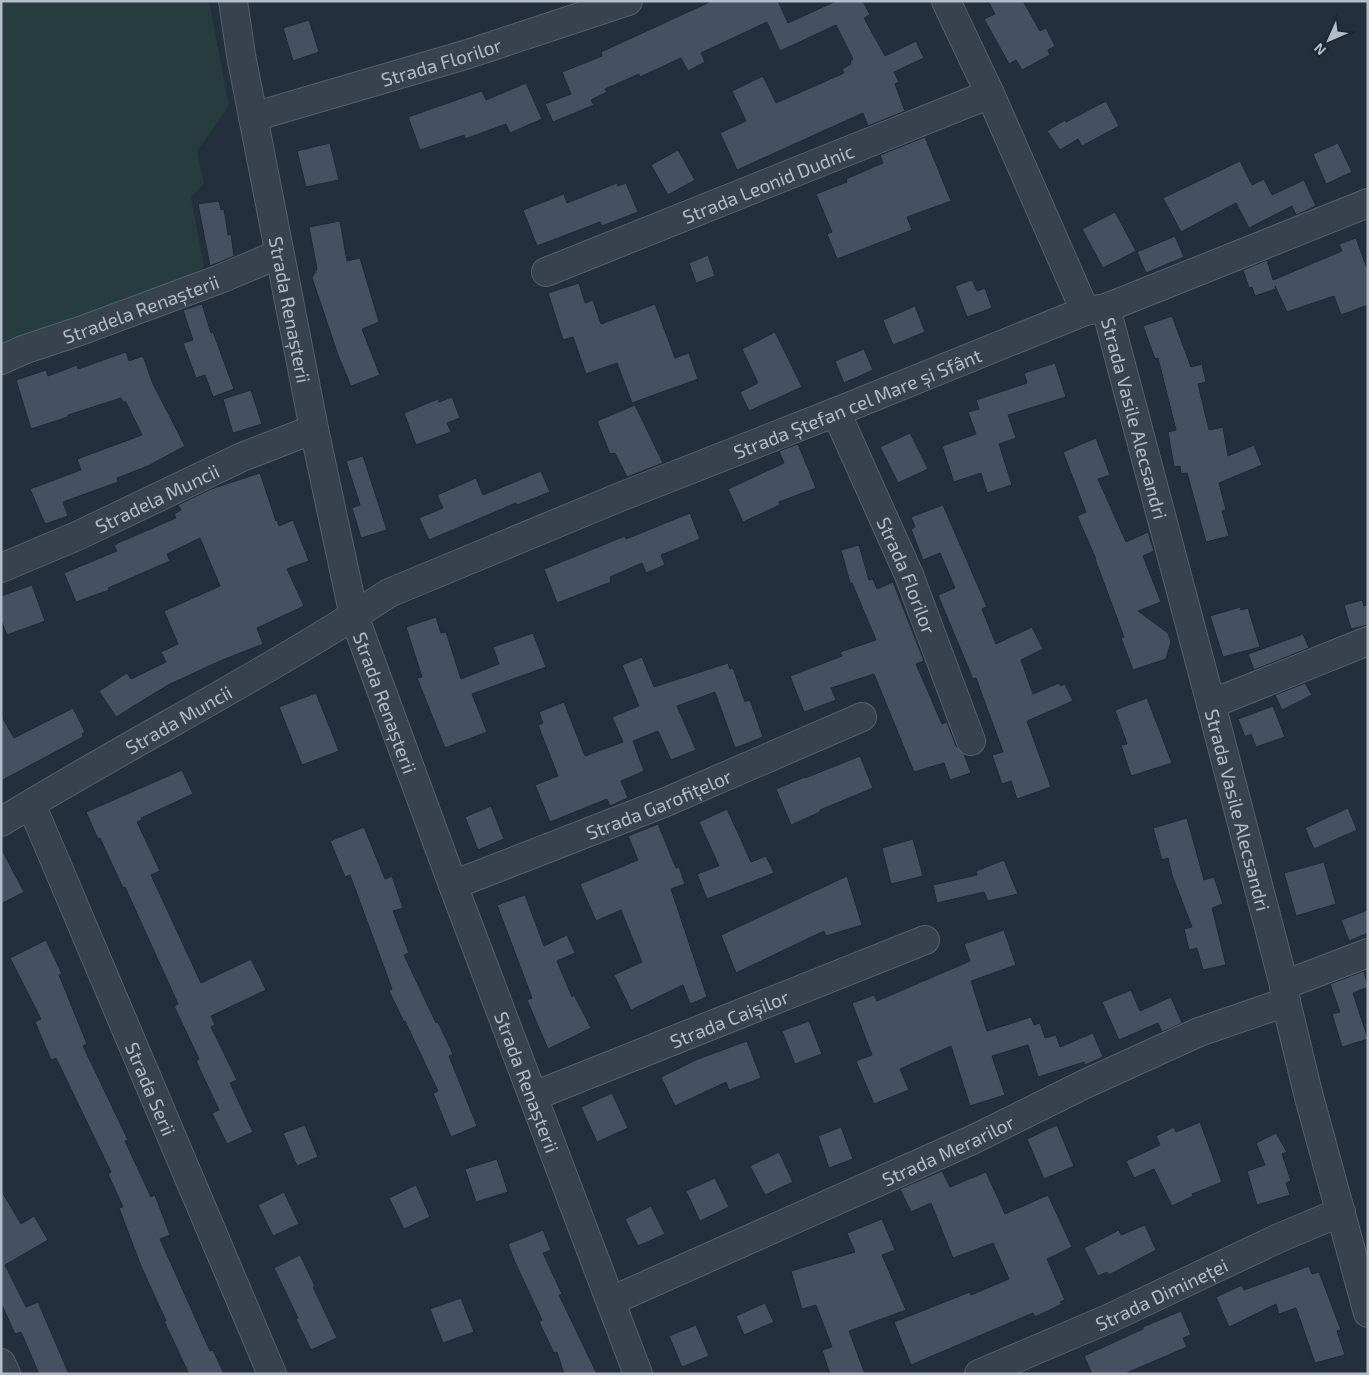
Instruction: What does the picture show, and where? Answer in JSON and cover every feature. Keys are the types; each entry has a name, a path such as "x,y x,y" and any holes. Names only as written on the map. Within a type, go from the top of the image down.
{"street":[{"name":"Strada Renașterii","path":"233,1 241,55 279,254 354,616 453,885 638,1374"},
{"name":"Strada Florilor","path":"253,117 468,54 628,1"},
{"name":"Strada Vasile Alecsandri","path":"946,1 1096,309 1211,704 1285,994 1309,1097 1341,1212 1362,1268 1368,1313"},
{"name":"Strada Leonid Dudnic","path":"546,272 990,94"},
{"name":"Strada Ștefan cel Mare și Sfânt","path":"354,616 389,594 620,497 1368,203"},
{"name":"Stradela Renașterii","path":"1,360 23,350 80,332 220,279 279,254"},
{"name":"Strada Florilor","path":"836,412 909,575 971,741"},
{"name":"Stradela Muncii","path":"1,568 77,536 242,456 314,429"},
{"name":"Strada Muncii","path":"1,822 186,716 354,616"},
{"path":"1211,704 1368,641"},
{"name":"Strada Garofițelor","path":"453,885 666,802 862,717"},
{"name":"Strada Serii","path":"31,804 272,1374"},
{"name":"Strada Caișilor","path":"534,1096 925,940"},
{"name":"Strada Merarilor","path":"610,1301 972,1140 1084,1084 1285,994 1368,953"},
{"name":"Strada Dimineței","path":"979,1374 1108,1319 1280,1238 1341,1212"},
{"path":"1,1363 6,1374"}],"green space":[{"path":"1,1 209,1 229,106 197,151 204,183 191,198 204,267 189,278 1,351"}],"building":[{"path":"712,1 778,1 788,23 836,1 863,1 870,15 864,18 885,56 916,41 924,58 894,72 899,82 895,84 905,111 868,126 863,113 737,170 720,133 746,121 732,91 763,76 776,103 844,73 842,69 851,64 850,61 853,59 836,25 780,51 767,22 701,53 705,62 688,71 681,58 640,77 639,74 605,89 607,92 591,100 594,105 553,122 545,104 571,94 562,72 602,56 601,52"},
{"path":"988,1 1023,1 1040,31 1046,28 1055,46 1048,50 1050,55 1022,70 1016,60 1009,64 984,19 995,14"},
{"path":"309,20 319,52 293,61 283,28"},
{"path":"526,83 542,119 510,133 506,124 465,139 464,135 420,150 408,117 482,91 486,100"},
{"path":"1106,101 1119,126 1082,146 1078,139 1060,150 1047,131 1065,120 1066,122"},
{"path":"925,137 951,201 907,217 912,230 837,259 827,234 832,232 816,194 847,182 846,179 883,163 880,155"},
{"path":"330,143 339,180 306,187 297,151"},
{"path":"1338,143 1352,172 1326,184 1313,154"},
{"path":"678,150 695,180 668,195 651,165"},
{"path":"1240,161 1252,185 1264,179 1272,195 1304,180 1316,206 1296,215 1292,206 1249,228 1236,203 1181,232 1163,198"},
{"path":"617,183 618,186 626,183 638,212 602,226 600,222 537,246 523,210 564,194 567,203"},
{"path":"219,201 221,210 224,209 228,235 231,234 234,256 210,266 198,204"},
{"path":"1115,212 1136,251 1103,268 1082,229"},
{"path":"340,221 347,261 360,258 379,322 362,329 380,375 351,386 338,355 312,278 317,269 309,227"},
{"path":"1175,236 1184,257 1146,273 1137,252"},
{"path":"1356,238 1368,271 1368,305 1341,315 1334,296 1287,312 1275,286 1276,289 1255,296 1252,287 1249,288 1243,270 1267,260 1273,280 1342,251 1339,244"},
{"path":"708,255 715,276 696,283 689,263"},
{"path":"972,280 977,291 985,288 992,308 967,317 955,286"},
{"path":"579,283 585,303 593,300 601,324 655,304 675,358 689,353 698,379 632,403 617,363 586,374 573,337 563,340 548,293"},
{"path":"202,304 211,333 213,332 234,389 213,397 205,375 196,378 183,343 193,340 183,310"},
{"path":"915,306 925,332 893,345 883,320"},
{"path":"1172,316 1191,367 1202,364 1206,382 1198,384 1209,430 1223,427 1228,456 1254,445 1262,465 1219,483 1226,510 1222,511 1229,536 1206,542 1187,473 1181,474 1180,466 1174,467 1168,432 1176,430 1158,358 1155,359 1143,326"},
{"path":"775,332 802,387 749,411 740,392 758,383 742,349"},
{"path":"864,349 873,370 844,383 835,361"},
{"path":"126,352 129,361 143,356 153,384 185,446 148,466 117,478 118,482 63,502 68,516 45,524 30,489 81,470 77,459 142,435 126,402 123,402 121,398 31,429 16,380 46,370 48,376 77,365 78,369"},
{"path":"1055,363 1066,397 1008,415 1016,438 999,444 1012,485 987,493 981,473 954,482 942,446 976,434 968,412 979,409 976,400 1027,383 1024,373"},
{"path":"251,390 262,424 233,433 223,399"},
{"path":"452,397 460,418 447,423 451,432 416,445 404,413 438,399 439,402"},
{"path":"635,405 663,463 627,477 615,453 610,454 597,421"},
{"path":"910,433 928,469 898,483 880,447"},
{"path":"1096,438 1110,475 1098,479 1126,542 1148,532 1154,551 1143,556 1161,602 1138,611 1168,633 1171,642 1166,659 1133,670 1121,638 1124,637 1096,559 1077,516 1086,512 1063,452"},
{"path":"798,444 816,488 779,502 780,505 743,522 728,489 784,463 779,451"},
{"path":"363,456 387,530 361,538 352,508 360,505 346,461"},
{"path":"541,471 550,492 517,505 516,503 429,540 419,518 443,508 437,495 476,478 483,495"},
{"path":"260,473 276,521 279,526 293,520 309,561 287,569 304,606 257,628 263,644 168,685 116,717 99,691 127,673 131,679 166,662 161,652 178,644 164,611 220,586 200,538 167,554 170,561 108,588 109,590 76,602 64,573 117,551 114,546 118,543 176,518 174,514 181,510 178,505 211,489"},
{"path":"943,505 987,607 982,609 996,644 1032,627 1043,649 1021,660 1033,694 1059,683 1061,686 1065,684 1073,701 1027,721 1051,787 1017,799 1011,781 1002,784 992,755 1003,752 976,678 973,679 938,595 955,588 940,553 923,560 911,529 915,527 911,517"},
{"path":"690,513 700,539 661,555 665,565 646,573 642,563 610,577 611,582 557,603 544,569 625,536 626,539"},
{"path":"859,545 869,580 873,579 877,589 893,582 924,661 916,664 942,724 947,722 956,746 964,754 971,773 950,780 944,763 914,772 874,674 831,688 836,700 804,712 790,676 842,656 840,652 876,640 852,583 850,583 841,550"},
{"path":"32,585 45,621 7,635 1,620 1,596"},
{"path":"1362,600 1364,606 1368,605 1368,625 1351,629 1344,605"},
{"path":"1240,607 1241,610 1248,608 1260,647 1223,657 1210,616"},
{"path":"436,617 441,633 446,632 461,679 499,664 493,647 533,633 546,667 472,694 487,732 445,748 417,678 422,677 406,627"},
{"path":"1303,634 1309,648 1254,670 1248,654"},
{"path":"642,657 654,687 728,663 730,669 733,668 745,702 750,700 763,737 735,748 715,692 677,706 696,750 671,760 658,731 633,741 644,771 621,781 628,798 610,806 607,799 550,822 535,785 558,776 538,725 543,723 539,712 564,702 585,756 623,742 612,717 639,706 622,665"},
{"path":"1305,683 1312,695 1282,710 1275,695"},
{"path":"316,693 339,751 302,765 279,707"},
{"path":"1147,698 1172,763 1131,776 1121,745 1127,744 1115,710"},
{"path":"1273,706 1285,737 1256,747 1251,734 1245,737 1238,719"},
{"path":"73,708 85,732 82,734 83,737 1,781 1,715 14,738"},
{"path":"860,756 873,788 820,810 820,812 791,825 776,789"},
{"path":"182,770 193,794 141,818 142,820 137,822 160,871 151,875 201,983 251,959 266,990 211,1016 215,1025 211,1027 237,1080 230,1083 253,1132 227,1144 212,1113 219,1110 196,1061 199,1059 174,1006 178,1004 125,887 123,888 86,812"},
{"path":"491,806 504,839 478,850 465,817"},
{"path":"1348,808 1357,830 1314,849 1305,828"},
{"path":"727,809 751,862 766,856 774,873 707,899 697,874 719,866 699,822"},
{"path":"1187,818 1204,880 1214,877 1223,904 1212,908 1226,965 1203,970 1197,948 1189,950 1184,929 1192,927 1172,875 1168,858 1162,860 1153,828"},
{"path":"658,824 676,868 679,867 685,884 671,889 707,997 690,1004 683,985 631,1010 614,975 642,962 621,910 596,921 580,884 638,860 628,836"},
{"path":"364,827 385,879 392,876 403,908 393,911 409,953 404,955 453,1054 449,1056 477,1126 451,1137 433,1093 438,1091 389,991 392,989 350,875 345,877 330,841"},
{"path":"913,839 923,876 891,884 882,848"},
{"path":"1,848 24,892 1,904"},
{"path":"1004,860 1018,894 988,901 984,892 937,903 933,885 977,875 976,871"},
{"path":"1324,862 1336,904 1296,916 1284,873"},
{"path":"847,876 862,925 826,936 824,931 736,973 721,935"},
{"path":"525,895 544,946 567,935 575,953 557,961 572,997 574,995 591,1028 548,1049 527,1000 532,998 497,905"},
{"path":"1368,910 1368,933 1349,941 1341,920"},
{"path":"1004,930 1016,965 971,981 987,1031 1031,1017 1034,1025 1040,1023 1045,1038 1056,1035 1060,1047 1093,1033 1103,1057 1085,1065 1084,1062 1038,1077 1028,1045 992,1056 1005,1095 970,1106 951,1046 900,1069 909,1090 874,1104 856,1061 872,1055 852,1003 874,995 877,1001 970,961 964,944"},
{"path":"46,940 62,974 59,975 87,1044 83,1046 128,1140 125,1141 151,1197 155,1195 170,1235 160,1239 210,1351 213,1350 224,1374 189,1374 141,1266 119,1208 123,1207 108,1174 111,1172 56,1058 51,1060 35,1022 41,1019 10,958"},
{"path":"1364,971 1368,987 1353,993 1368,1039 1342,1047 1332,1014 1340,1012 1330,984"},
{"path":"1131,990 1140,1011 1171,997 1182,1023 1162,1032 1158,1023 1119,1040 1102,1002"},
{"path":"809,1021 822,1054 795,1064 782,1031"},
{"path":"747,1041 761,1078 729,1090 726,1082 675,1106 661,1077 698,1059"},
{"path":"612,1093 628,1128 597,1142 581,1107"},
{"path":"1200,1122 1222,1182 1192,1194 1193,1196 1172,1206 1154,1169 1134,1178 1126,1161 1160,1145 1156,1136 1174,1127 1176,1132"},
{"path":"305,1125 318,1157 297,1166 283,1133"},
{"path":"1057,1125 1074,1166 1044,1179 1027,1139"},
{"path":"841,1127 853,1159 829,1168 818,1136"},
{"path":"1276,1133 1287,1152 1282,1154 1291,1181 1286,1183 1290,1195 1257,1205 1247,1171 1265,1165 1256,1143"},
{"path":"779,1152 793,1182 765,1195 750,1166"},
{"path":"497,1159 508,1192 476,1202 465,1169"},
{"path":"942,1171 950,1187 986,1172 1005,1214 1048,1195 1072,1247 1047,1259 1065,1300 1060,1302 1062,1304 1035,1317 1033,1313 911,1365 894,1322 970,1292 971,1295 1009,1279 993,1243 953,1258 931,1203 911,1212 900,1189"},
{"path":"715,1178 729,1207 700,1221 686,1191"},
{"path":"416,1185 430,1217 404,1229 389,1198"},
{"path":"1,1190 21,1224 34,1216 48,1240 5,1265 26,1307 38,1302 69,1374 39,1374 21,1332 15,1334 1,1303"},
{"path":"284,1192 299,1224 273,1236 258,1205"},
{"path":"651,1206 665,1234 638,1246 625,1219"},
{"path":"882,1219 895,1250 882,1255 906,1310 849,1331 865,1374 830,1374 822,1350 832,1347 816,1305 802,1309 791,1271 855,1252 847,1233"},
{"path":"1145,1225 1156,1250 1109,1275 1107,1272 1098,1276 1084,1248 1119,1230 1121,1235"},
{"path":"543,1230 551,1250 543,1253 562,1294 559,1295 597,1374 564,1374 557,1352 554,1353 539,1322 542,1320 508,1244"},
{"path":"300,1255 337,1338 311,1350 274,1268"},
{"path":"1309,1266 1312,1274 1319,1272 1341,1330 1337,1331 1345,1355 1315,1363 1296,1308 1279,1314 1276,1304 1229,1327 1216,1297 1242,1285 1244,1290"},
{"path":"461,1298 474,1332 443,1343 430,1309"},
{"path":"765,1303 774,1322 744,1335 736,1316"},
{"path":"1181,1311 1191,1335 1183,1338 1187,1347 1124,1374 1092,1374 1084,1356"},
{"path":"696,1325 709,1356 682,1367 669,1336"}]}
